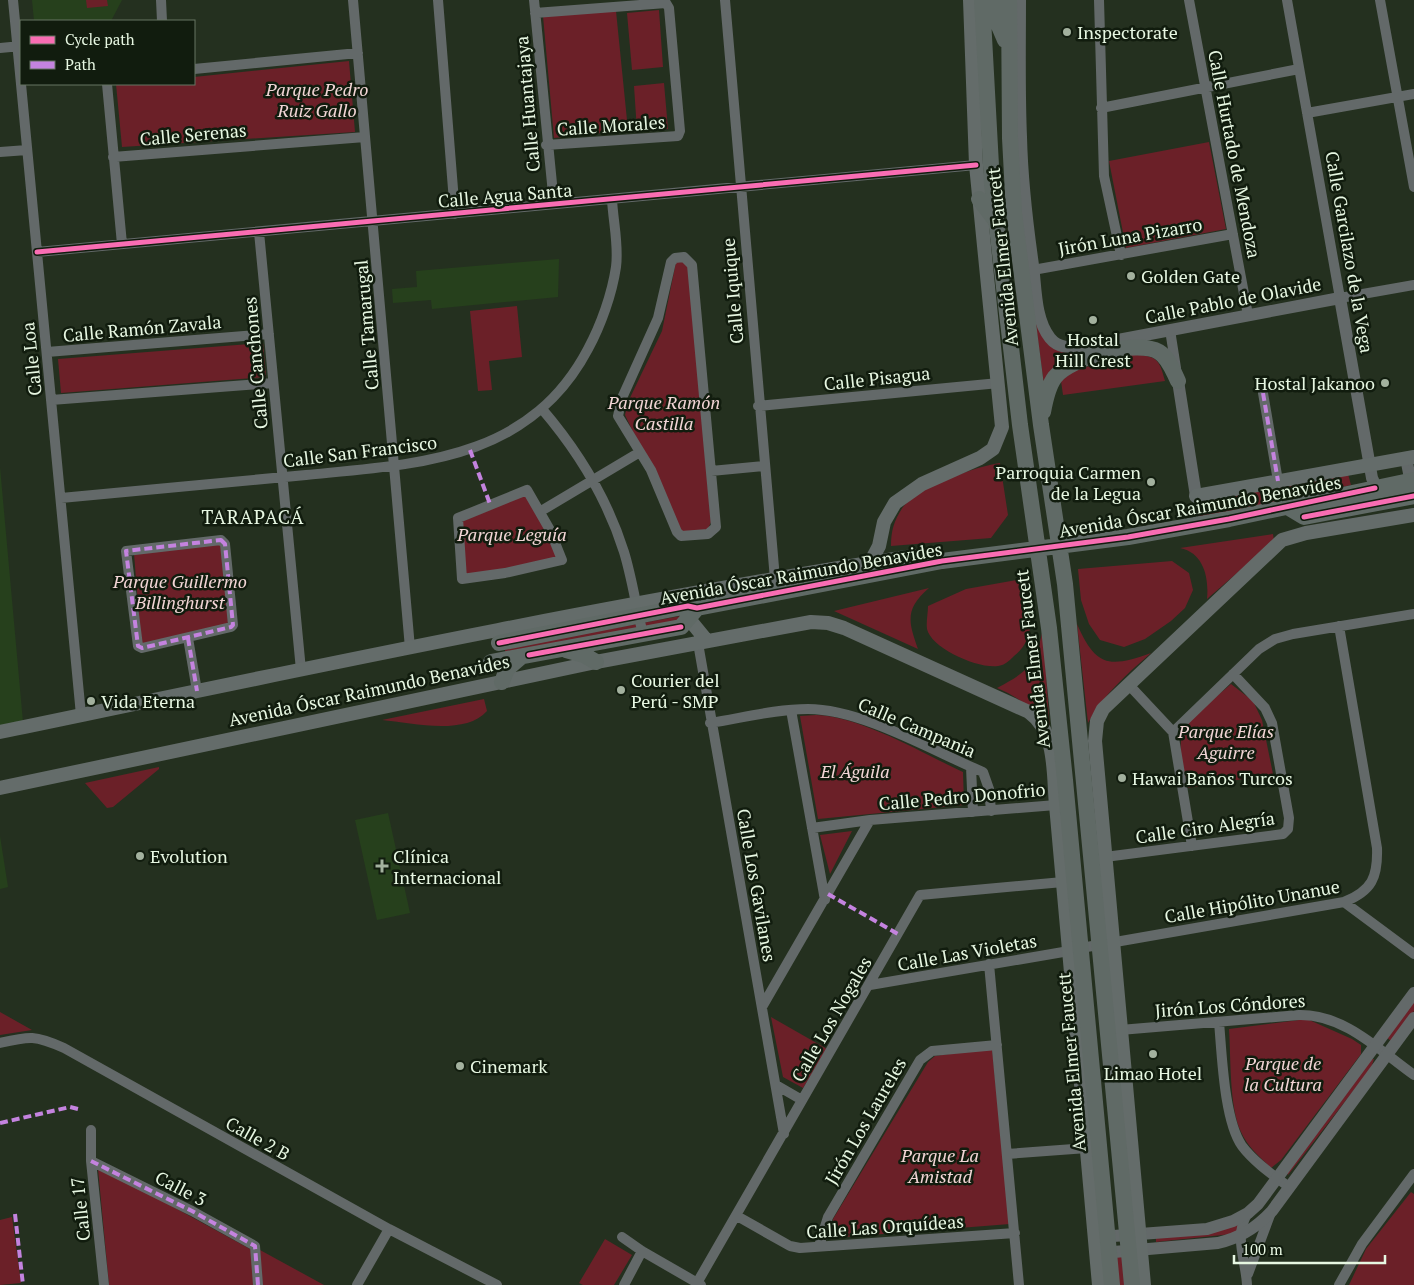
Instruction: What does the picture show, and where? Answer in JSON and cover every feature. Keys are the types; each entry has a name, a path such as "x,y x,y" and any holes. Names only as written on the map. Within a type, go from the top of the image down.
{"main road":[{"name":"Avenida Óscar Raimundo Benavides","path":"870,563 876,553 884,522 895,503 922,484 980,458 993,449 1002,427 976,165 977,30 970,0"},
{"name":"Avenida Elmer Faucett","path":"982,0 977,30 986,88 996,220 1020,425 1044,582 1075,950 1087,1148 1102,1245 1112,1285"},
{"path":"994,0 996,19 1008,47"},
{"name":"Avenida Elmer Faucett","path":"1009,0 1008,47 1011,154 1016,222 1041,425 1064,577 1106,944 1134,1242 1144,1285"},
{"path":"986,88 999,96 1009,86"},
{"path":"990,156 996,164 1000,165 1006,163 1011,154"},
{"path":"979,199 996,220"},
{"path":"1041,425 1046,396 1054,378 1062,369 1084,358 1137,348 1149,349 1159,352 1167,360 1178,381"},
{"name":"Avenida Óscar Raimundo Benavides","path":"1196,496 1410,458"},
{"name":"Avenida Óscar Raimundo Benavides","path":"0,732 578,614 637,610 689,611 942,562 1128,537 1289,508 1375,488 1413,491"},
{"name":"Avenida Óscar Raimundo Benavides","path":"1289,508 1304,517 1392,501 1413,491"},
{"path":"1106,944 1110,913 1095,742 1095,730 1099,714 1282,540 1306,533 1414,515"},
{"name":"Avenida Óscar Raimundo Benavides","path":"491,662 643,634 689,611 775,579 913,556 931,557 942,562"},
{"name":"Avenida Óscar Raimundo Benavides","path":"500,643 557,632 637,610"},
{"path":"689,611 702,642"},
{"path":"557,632 578,614"},
{"name":"Avenida Óscar Raimundo Benavides","path":"0,788 596,662 807,623 828,623 844,628 1027,711"},
{"path":"561,650 584,655 596,662"},
{"path":"502,682 504,674 513,662 529,655"},
{"name":"Avenida Elmer Faucett","path":"1027,711 1041,724 1050,743 1063,882 1075,950 1084,979 1102,1245 1099,1285"},
{"name":"Avenida Elmer Faucett","path":"1106,944 1120,1030 1134,1242 1132,1285"}],"street":[{"name":"Calle Loa","path":"13,0 20,60"},
{"path":"161,0 162,20"},
{"name":"Calle Tamarugal","path":"353,0 410,648"},
{"path":"438,0 455,214"},
{"name":"Calle Huantajaya","path":"534,0 546,145 554,204"},
{"name":"Calle Iquique","path":"724,0 758,406 775,579"},
{"path":"1020,0 1021,138 1034,270"},
{"path":"1099,0 1104,176 1121,255"},
{"name":"Calle Hurtado de Mendoza","path":"1189,0 1248,315"},
{"name":"Calle Garcilazo de la Vega","path":"1287,0 1375,488"},
{"path":"1380,0 1414,187"},
{"name":"Calle Morales","path":"535,13 666,3 680,131 678,136 546,145"},
{"path":"0,48 19,47"},
{"path":"195,69 358,54"},
{"path":"1101,108 1299,69"},
{"name":"Calle Loa","path":"22,85 81,715"},
{"path":"107,85 122,244"},
{"path":"1307,113 1414,94"},
{"name":"Calle Serenas","path":"113,157 365,137"},
{"path":"0,152 27,150"},
{"name":"Calle Agua Santa","path":"37,252 976,165"},
{"name":"Calle San Francisco","path":"61,498 395,466 470,450 503,435 542,409 570,380 596,334 616,267 612,199"},
{"name":"Calle Canchones","path":"259,232 301,670"},
{"name":"Jirón Luna Pizarro","path":"1034,270 1233,234"},
{"path":"684,257 692,265 711,471 716,527 708,534 681,536 677,532 650,470 618,416 622,398 656,326 671,262 675,258 684,257"},
{"name":"Calle Pablo de Olavide","path":"1034,270 1041,320 1051,340 1059,346 1069,348 1414,285"},
{"path":"1170,330 1196,496"},
{"name":"Calle Ramón Zavala","path":"47,352 269,334"},
{"path":"52,400 273,383"},
{"name":"Calle Pisagua","path":"758,406 999,383"},
{"path":"1264,393 1278,481"},
{"path":"542,409 569,442 593,479 615,527 624,552 643,634"},
{"path":"541,511 640,452"},
{"path":"1410,458 1413,491"},
{"path":"711,471 764,466"},
{"path":"1375,488 1383,498 1392,501"},
{"path":"525,490 530,491 541,511 562,558 561,561 505,573 462,579 458,518 525,490"},
{"path":"221,540 225,544 233,625 188,638 142,648 138,646 126,551 221,540"},
{"path":"1173,732 1259,649 1275,639 1414,614"},
{"name":"Calle Hipólito Unanue","path":"1075,950 1344,902 1355,898 1372,882 1377,872 1377,859 1339,626"},
{"path":"188,638 197,691"},
{"name":"Calle Los Gavilanes","path":"702,642 710,723 784,1134"},
{"name":"Calle Ciro Alegría","path":"1105,857 1283,834 1288,829 1289,818 1272,723 1266,708 1233,674"},
{"path":"1129,685 1173,732 1192,846"},
{"path":"791,710 825,900"},
{"name":"Calle Campania","path":"710,723 791,710 834,712 859,718 983,772 986,777 990,811"},
{"path":"971,767 973,812"},
{"name":"Calle Pedro Donofrio","path":"812,828 870,820 1056,805"},
{"name":"Calle Pedro Donofrio","path":"762,1007 870,820"},
{"name":"Calle Los Nogales","path":"699,1284 802,1100 920,896 1063,882"},
{"path":"1344,902 1414,954"},
{"name":"Calle Las Violetas","path":"870,985 1075,950"},
{"path":"989,964 1020,1285"},
{"path":"1247,1282 1240,1236 1242,1224 1248,1213 1278,1178 1414,993"},
{"name":"Jirón Los Cóndores","path":"1120,1030 1316,1016 1344,1025 1414,1075"},
{"path":"1134,1242 1218,1243 1240,1236 1262,1222 1414,1018"},
{"path":"1219,1022 1232,1126 1239,1141 1249,1155 1289,1187"},
{"name":"Calle 2 B","path":"0,1043 28,1036 42,1038 64,1048 389,1229 497,1285"},
{"name":"Jirón Los Laureles","path":"819,1246 828,1217 920,1060 932,1051 998,1046"},
{"path":"776,1085 802,1100"},
{"name":"Calle 17","path":"91,1130 91,1161 104,1285"},
{"path":"1007,1154 1087,1148"},
{"name":"Calle 3","path":"91,1161 192,1211 255,1246 258,1285"},
{"path":"1339,1285 1362,1244 1412,1180"},
{"path":"1247,1282 1251,1262 1272,1211"},
{"path":"1102,1245 1134,1242 1214,1227 1233,1222 1248,1213"},
{"name":"Calle Las Orquídeas","path":"737,1216 790,1246 800,1248 1015,1233"},
{"path":"357,1285 389,1229"},
{"path":"622,1237 642,1252 699,1284"},
{"path":"624,1285 642,1252"}],"shaded area":[{"path":"32,0 122,0 112,20 34,20"},
{"path":"559,259 558,297 432,309 431,300 393,303 392,289 417,287 416,271"},
{"path":"0,467 23,722 0,727"},
{"name":"Clínica Internacional","path":"388,813 410,913 377,920 355,820"},
{"path":"0,836 8,887 0,889"}],"green space":[{"path":"86,0 107,0 108,6 87,8"},
{"path":"659,10 663,67 632,70 627,13"},
{"path":"616,11 628,130 554,138 543,16"},
{"name":"Parque Pedro Ruiz Gallo","path":"349,61 355,132 122,147 116,85 195,85 195,77"},
{"path":"664,83 668,129 637,131 634,86"},
{"path":"1209,142 1226,229 1126,248 1109,161"},
{"name":"Parque Ramón Castilla","path":"676,262 688,262 711,522 707,531 682,534 625,415 628,402 662,331"},
{"path":"517,306 522,357 489,361 492,390 478,391 470,311"},
{"path":"1034,311 1047,336 1073,354 1060,362 1044,385"},
{"path":"263,343 266,377 61,393 58,359"},
{"path":"1134,354 1148,356 1156,360 1159,363 1165,381 1063,395 1061,381 1075,370"},
{"path":"1000,463 1008,515 991,538 891,546 892,530 897,516 911,499 948,479 977,468"},
{"path":"1348,474 1351,485 1180,523 1198,517 1215,496"},
{"name":"Parque Leguía","path":"526,494 558,554 555,559 469,575 465,573 461,522"},
{"path":"1273,534 1274,541 1207,599 1206,575 1200,561 1195,555 1180,548"},
{"name":"Parque Guillermo Billinghurst","path":"219,544 222,546 229,621 223,628 141,644 134,553"},
{"path":"1172,561 1189,573 1193,590 1185,608 1171,621 1145,639 1124,647 1100,640 1089,624 1081,600 1078,569"},
{"path":"1022,579 1030,610 1030,630 1022,648 1005,664 994,666 971,662 948,651 931,637 927,629 928,606 966,589"},
{"path":"929,588 912,609 912,631 918,649 834,611"},
{"path":"686,615 687,621 505,654 505,648"},
{"path":"1077,624 1091,649 1105,660 1114,662 1124,661 1151,653 1108,694 1088,723"},
{"path":"1043,629 1050,731 1026,705 997,688 1017,677 1029,666 1037,651"},
{"name":"Parque Elías Aguirre","path":"1231,684 1253,701 1262,720 1273,774 1188,788 1181,753 1183,733 1193,717"},
{"path":"484,699 487,711 477,719 452,726 382,720"},
{"name":"El Águila","path":"800,716 833,717 871,728 963,772 964,805 818,819"},
{"path":"159,767 159,769 113,807 107,808 85,783"},
{"path":"852,831 830,874 820,835"},
{"path":"1414,997 1414,1011 1391,1041 1385,1036"},
{"path":"0,1012 32,1030 0,1035"},
{"path":"771,1017 827,1049 803,1088 783,1077"},
{"name":"Parque de la Cultura","path":"1307,1019 1352,1039 1361,1045 1361,1054 1281,1160 1271,1168 1247,1142 1237,1122 1232,1096 1229,1029"},
{"name":"Parque La Amistad","path":"992,1048 1010,1224 832,1238 833,1219 928,1062 935,1056"},
{"path":"1374,1059 1371,1068 1288,1175 1286,1170 1368,1060"},
{"path":"100,1167 252,1250 254,1285 109,1285 98,1169"},
{"path":"1411,1192 1414,1194 1414,1285 1349,1285 1366,1249"},
{"path":"12,1217 21,1283 0,1285 0,1220"},
{"path":"1241,1222 1237,1232 1232,1234 1156,1242 1156,1235"},
{"path":"605,1239 632,1255 614,1285 583,1285 579,1283"},
{"path":"260,1250 324,1285 262,1285"},
{"path":"1123,1256 1128,1285 1116,1285 1116,1257"}],"marked path":[{"path":"1263,393 1278,481"},
{"path":"470,450 490,504"},
{"path":"221,540 225,544 233,625 142,648 138,646 126,551 221,540"},
{"path":"188,638 197,691"},
{"path":"828,894 898,934"},
{"path":"0,1123 70,1107 78,1109"},
{"path":"91,1161 192,1211 255,1246 258,1285"},
{"path":"15,1214 23,1285"}],"cycle path":[{"path":"37,252 976,165"},
{"path":"499,643 688,606 697,608 942,561 1128,537 1229,519 1375,488"},
{"path":"1304,517 1414,496"},
{"path":"529,655 681,627"}],"place":[{"name":"Inspectorate","path":"1067,32"},
{"name":"Golden Gate","path":"1131,276"},
{"name":"Hostal Hill Crest","path":"1093,320"},
{"name":"Hostal Jakanoo","path":"1385,383"},
{"name":"Parroquia Carmen de la Legua","path":"1151,482"},
{"name":"Courier del Perú - SMP","path":"621,690"},
{"name":"Vida Eterna","path":"91,701"},
{"name":"Hawai Baños Turcos","path":"1122,778"},
{"name":"Evolution","path":"140,856"},
{"name":"Clínica Internacional","path":"382,866"},
{"name":"Limao Hotel","path":"1153,1054"},
{"name":"Cinemark","path":"460,1066"}],"district":[{"name":"TARAPACÁ","path":"253,516"}]}
